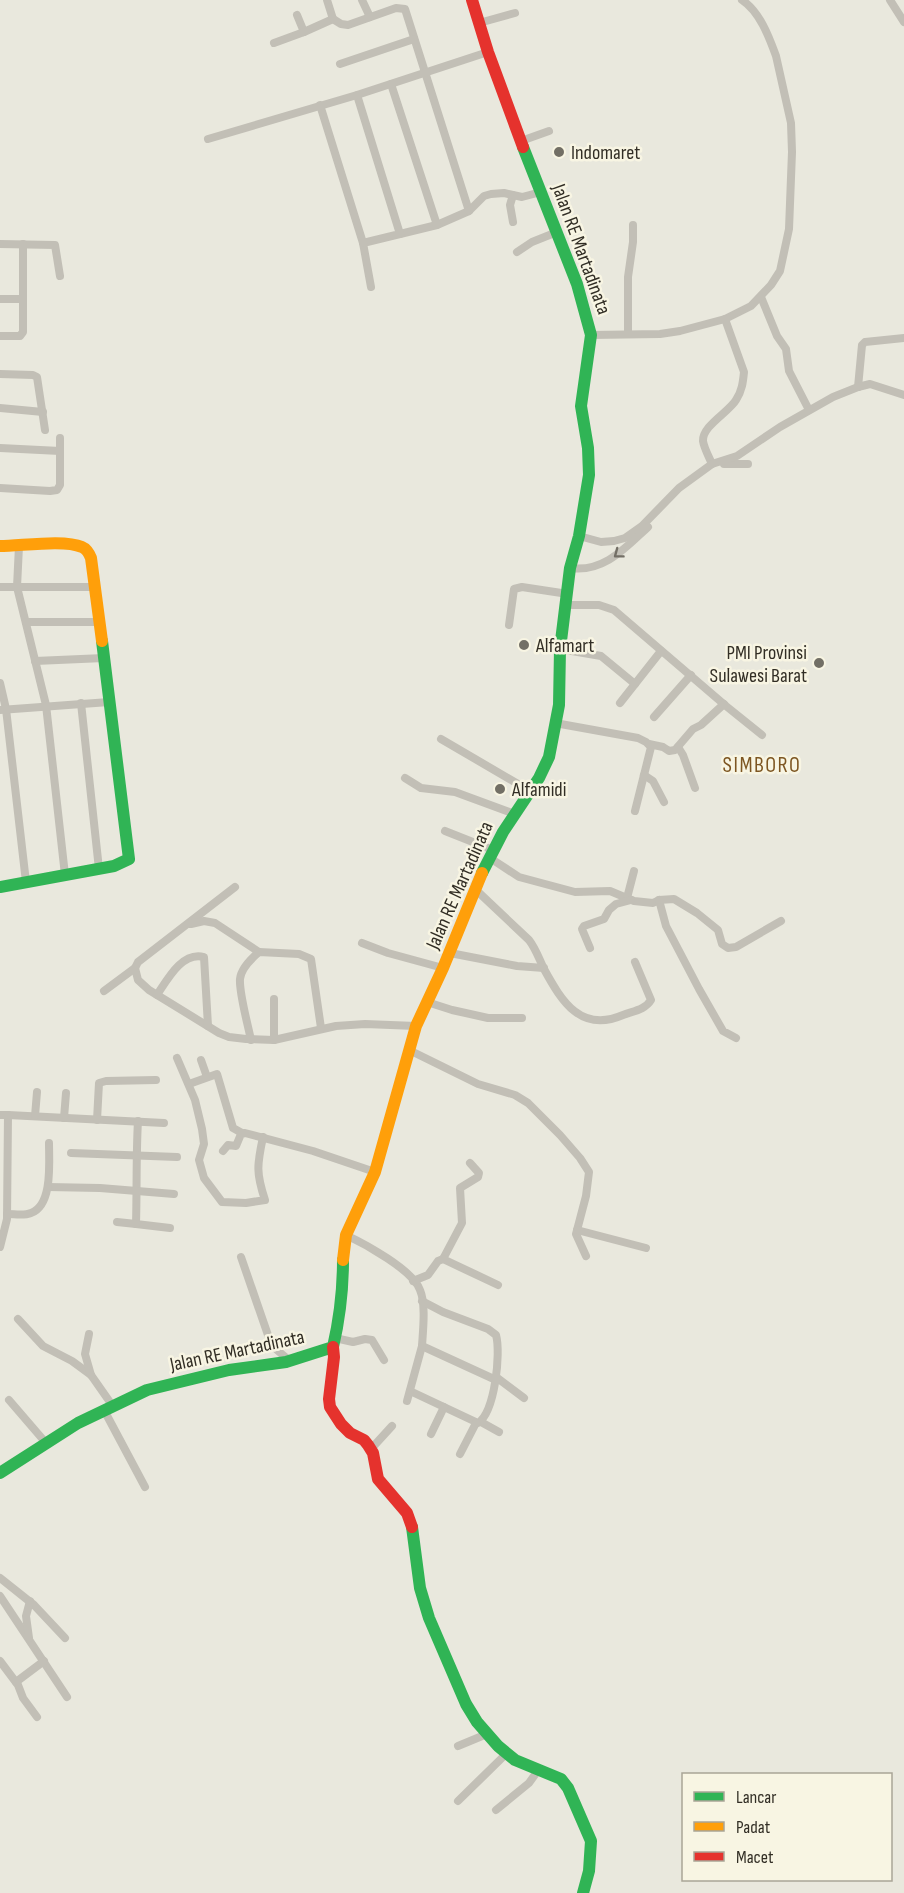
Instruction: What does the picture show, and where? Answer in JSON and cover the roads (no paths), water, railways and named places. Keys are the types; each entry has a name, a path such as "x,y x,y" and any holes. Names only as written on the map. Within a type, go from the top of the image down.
{"main road":[{"name":"Jalan RE Martadinata","path":"5,1470 108,1407 157,1386 229,1370 306,1358 334,1342 343,1295 343,1249 346,1235 375,1172 416,1026 491,854 549,757 559,705 560,649 570,568 579,536 589,475 588,448 581,406 591,334 577,284 520,141 472,0"},
{"path":"0,546 68,545 83,548 88,551 91,558 129,859 114,866 0,887"},
{"path":"334,1342 330,1407 341,1424 350,1433 364,1440 371,1449 375,1470 408,1513 420,1588 429,1617 458,1688 477,1722 507,1753 529,1767 539,1769 565,1783 591,1841 589,1871 583,1893"}],"street":[{"path":"327,0 333,19 348,25 396,8 403,7 406,10 469,211"},
{"path":"362,0 370,17"},
{"path":"591,334 660,334 725,319 751,306 771,285 780,271 789,229 790,123 776,56 752,3 742,0"},
{"path":"890,0 904,22"},
{"path":"479,22 515,13"},
{"path":"297,15 304,32"},
{"path":"274,43 333,19"},
{"path":"340,64 414,39"},
{"path":"208,139 357,95 488,52"},
{"path":"391,84 437,225"},
{"path":"357,95 400,234"},
{"path":"320,105 363,243 371,287"},
{"path":"520,141 549,130"},
{"path":"363,243 437,225 469,211 484,196 504,193 522,197 541,192"},
{"path":"513,195 510,205 513,222"},
{"path":"628,334 628,277 633,225"},
{"path":"517,252 532,242 556,232"},
{"path":"0,244 55,245 60,276"},
{"path":"0,336 22,335 23,244"},
{"path":"761,297 777,336 786,349 789,371 809,410"},
{"path":"0,299 23,299"},
{"path":"712,464 704,443 706,429 736,401 744,372 725,319"},
{"path":"858,387 862,345 870,341 904,338"},
{"path":"0,374 38,377 45,430"},
{"path":"680,490 719,465 736,460 780,427 833,397 870,384 904,394"},
{"path":"0,408 43,412"},
{"path":"0,488 57,490 60,485 60,438"},
{"path":"0,448 60,452"},
{"path":"570,568 586,569 610,560 680,490 712,464 736,460"},
{"path":"579,536 601,542 633,537"},
{"path":"19,546 17,587 46,705 65,875"},
{"path":"0,587 95,587"},
{"path":"509,625 514,589 522,587 610,608 762,735"},
{"path":"26,622 99,622"},
{"path":"560,649 601,656 635,684"},
{"path":"620,703 661,651"},
{"path":"35,661 104,658"},
{"path":"654,717 691,675"},
{"path":"0,683 26,882"},
{"path":"3,710 109,702"},
{"path":"81,703 99,869"},
{"path":"555,723 638,738 672,751 693,729 701,725 724,704"},
{"path":"441,739 530,791"},
{"path":"634,811 651,747 649,744"},
{"path":"678,747 695,788"},
{"path":"644,775 653,781 664,802"},
{"path":"405,778 421,788 455,792 515,814"},
{"path":"445,831 491,854 519,877 575,892 610,891 629,899 653,903 659,900 674,899 697,913 718,930 722,944 728,948 736,947 781,921"},
{"path":"629,899 634,871"},
{"path":"104,992 135,968 138,962 235,887"},
{"path":"475,889 530,939 544,968 572,1011 585,1018 598,1021 617,1018 648,1004 651,1000 635,962"},
{"path":"590,948 583,928 604,919 616,904 629,899"},
{"path":"659,900 666,926 699,989 723,1031 736,1038"},
{"path":"187,924 215,922 259,952 299,954 311,959 321,1028"},
{"path":"362,943 388,953 443,968"},
{"path":"251,1040 240,978 250,960 259,952"},
{"path":"450,952 517,966 544,968"},
{"path":"157,995 172,973 184,962 194,957 204,957 208,1026"},
{"path":"135,968 138,980 157,995 229,1037 274,1040 321,1028 365,1024 416,1026"},
{"path":"274,999 274,1040"},
{"path":"428,1002 488,1018 522,1018"},
{"path":"409,1050 478,1084 515,1095 534,1107 580,1158 589,1172 586,1196 576,1234 586,1256"},
{"path":"177,1058 189,1084 202,1129 204,1144 199,1160 204,1178 222,1202 246,1203 265,1200 257,1162 263,1137"},
{"path":"201,1060 207,1077"},
{"path":"189,1084 217,1074 233,1128 242,1133 313,1151 375,1172"},
{"path":"97,1120 99,1083 156,1080"},
{"path":"35,1116 37,1092"},
{"path":"64,1118 66,1093"},
{"path":"0,1247 5,1217 4,1115 164,1123"},
{"path":"136,1224 135,1156 138,1121"},
{"path":"224,1151 227,1145 236,1146 242,1133"},
{"path":"5,1217 34,1212 43,1203 48,1187 49,1143"},
{"path":"71,1153 177,1157"},
{"path":"413,1281 428,1275 443,1259 462,1223 460,1188 478,1178 479,1173 470,1164"},
{"path":"48,1187 174,1194"},
{"path":"117,1222 170,1228"},
{"path":"577,1230 646,1248"},
{"path":"346,1235 390,1260 419,1288 422,1301 422,1346 407,1401"},
{"path":"241,1257 269,1338 288,1362"},
{"path":"443,1259 498,1285"},
{"path":"422,1301 443,1312 488,1329 496,1335 496,1378 486,1414 478,1422 460,1454"},
{"path":"18,1319 43,1346 72,1361 92,1375"},
{"path":"89,1334 85,1354 92,1375 145,1487"},
{"path":"334,1342 372,1340 384,1360"},
{"path":"422,1346 496,1378 524,1398"},
{"path":"410,1391 499,1432"},
{"path":"9,1400 46,1443"},
{"path":"430,1434 444,1407"},
{"path":"371,1449 392,1426"},
{"path":"0,1578 30,1601 65,1638"},
{"path":"0,1596 66,1697"},
{"path":"29,1641 26,1616 30,1601"},
{"path":"16,1682 44,1661"},
{"path":"2,1667 16,1682 23,1698 36,1717"},
{"path":"458,1746 487,1734"},
{"path":"458,1801 507,1753"},
{"path":"496,1810 529,1783 539,1769"}],"place":[{"name":"Indomaret","path":"559,152"},
{"name":"Alfamart","path":"524,645"},
{"name":"PMI Provinsi Sulawesi Barat","path":"819,663"},
{"name":"Alfamidi","path":"500,789"}],"district":[{"name":"SIMBORO","path":"762,764"}]}
